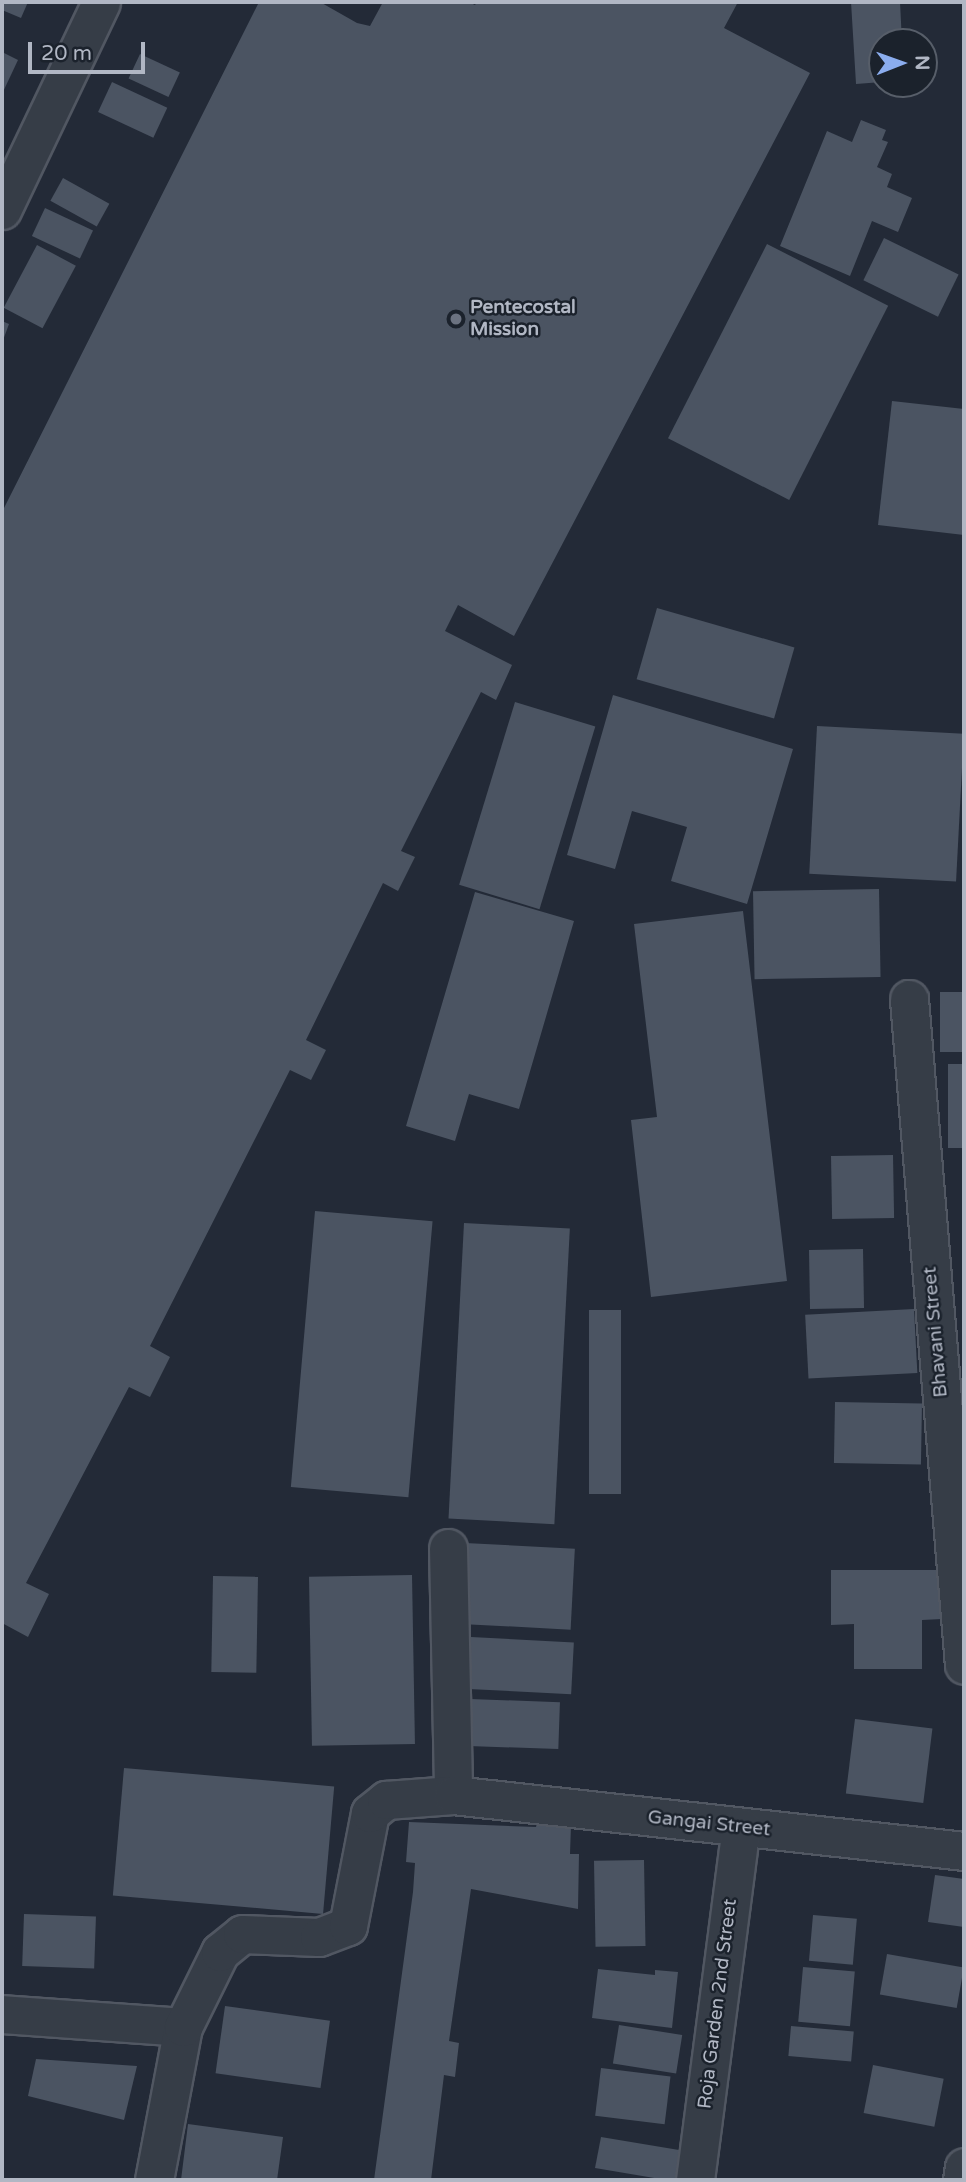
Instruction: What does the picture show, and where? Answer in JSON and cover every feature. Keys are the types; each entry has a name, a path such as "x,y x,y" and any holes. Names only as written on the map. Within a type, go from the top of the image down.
{"street":[{"path":"2,210 101,2"},
{"name":"Bhavani Street","path":"909,999 964,1665"},
{"path":"448,1548 453,1796"},
{"name":"Gangai Street","path":"183,2027 219,1952 243,1934 319,1937 348,1926 370,1813 386,1800 453,1796 964,1851"},
{"name":"Roja Garden 2nd Street","path":"695,2180 741,1827"},
{"path":"2,2014 183,2027 154,2180"},
{"path":"962,2180 964,2167"}],"building":[{"path":"2,2 28,2 21,18 2,10"},
{"path":"259,2 320,2 357,23 370,26 383,2 468,2 475,5 477,2 738,2 724,28 810,73 514,636 458,605 445,631 512,665 496,700 481,692 401,851 415,857 398,891 383,883 306,1040 326,1050 311,1080 290,1070 150,1346 170,1357 150,1397 129,1387 26,1583 49,1594 28,1637 2,1623 2,512"},
{"path":"851,2 900,2 901,28 868,28 868,83 856,84"},
{"path":"2,52 18,60 2,94"},
{"path":"140,54 180,73 168,97 129,78"},
{"path":"112,82 167,108 153,138 98,112"},
{"path":"861,120 886,130 882,140 888,142 877,167 892,174 887,187 912,198 898,232 872,221 850,276 780,246 827,131 852,142"},
{"path":"63,178 109,204 97,226 50,201"},
{"path":"45,208 93,230 80,258 32,236"},
{"path":"884,238 959,274 938,317 863,280"},
{"path":"767,244 888,306 789,500 668,438"},
{"path":"37,245 76,266 43,328 4,308"},
{"path":"2,321 9,324 2,343"},
{"path":"892,401 964,409 964,535 878,525"},
{"path":"657,608 794,647 774,719 637,679"},
{"path":"613,695 793,749 747,904 671,881 687,827 632,811 615,869 567,855"},
{"path":"515,702 595,727 539,909 459,885"},
{"path":"817,726 964,734 956,881 809,874"},
{"path":"879,889 881,977 755,979 753,891"},
{"path":"475,892 574,921 519,1109 469,1094 455,1141 406,1126"},
{"path":"743,911 787,1281 651,1297 631,1120 657,1117 634,924"},
{"path":"940,992 964,992 964,1052 940,1052"},
{"path":"948,1064 964,1064 964,1148 948,1148"},
{"path":"893,1155 894,1218 832,1219 831,1156"},
{"path":"315,1211 433,1221 408,1497 291,1487"},
{"path":"464,1223 570,1229 554,1524 449,1519"},
{"path":"863,1249 864,1308 810,1309 809,1250"},
{"path":"914,1309 917,1373 808,1379 805,1315"},
{"path":"589,1310 621,1310 621,1494 589,1494"},
{"path":"835,1402 922,1404 921,1465 834,1463"},
{"path":"465,1543 575,1549 571,1630 461,1624"},
{"path":"831,1570 942,1570 942,1619 922,1620 922,1669 854,1669 854,1624 831,1625"},
{"path":"412,1575 415,1744 312,1746 309,1577"},
{"path":"213,1576 258,1577 256,1673 211,1672"},
{"path":"471,1637 574,1642 571,1694 468,1689"},
{"path":"470,1699 560,1702 558,1749 468,1746"},
{"path":"855,1719 932,1729 923,1803 846,1793"},
{"path":"124,1768 334,1786 323,1914 113,1896"},
{"path":"409,1822 536,1827 537,1822 571,1825 570,1854 579,1854 578,1909 471,1889 449,2041 459,2043 455,2077 444,2075 431,2180 374,2180 413,1892 415,1863 406,1862"},
{"path":"644,1860 646,1946 596,1947 594,1861"},
{"path":"935,1875 964,1879 964,1927 928,1922"},
{"path":"24,1914 96,1917 94,1968 22,1966"},
{"path":"813,1915 857,1919 853,1965 809,1961"},
{"path":"887,1954 964,1968 957,2008 880,1994"},
{"path":"803,1967 855,1972 850,2026 798,2022"},
{"path":"598,1969 655,1975 655,1970 678,1972 672,2028 592,2018"},
{"path":"225,2006 330,2021 321,2088 216,2073"},
{"path":"619,2025 682,2035 676,2074 613,2064"},
{"path":"791,2026 854,2031 851,2061 788,2056"},
{"path":"36,2059 137,2066 124,2120 28,2096"},
{"path":"873,2065 944,2079 934,2127 864,2113"},
{"path":"601,2068 670,2077 665,2124 595,2116"},
{"path":"188,2124 283,2137 277,2180 181,2180"},
{"path":"601,2137 691,2152 686,2180 666,2180 595,2168"}],"place":[{"name":"Pentecostal Mission","path":"456,319"}]}
